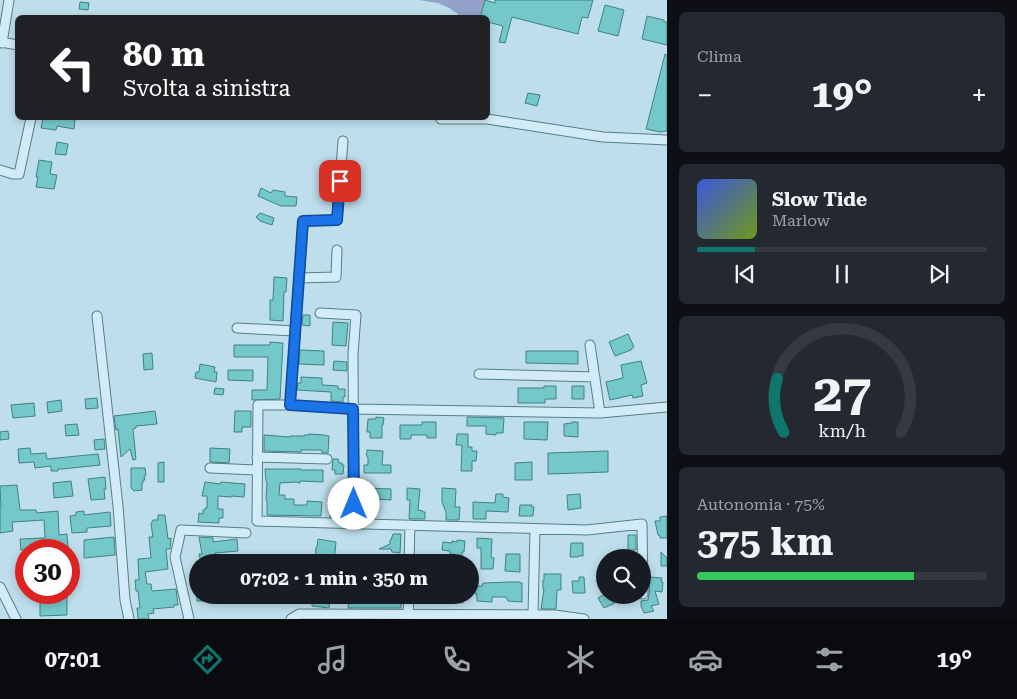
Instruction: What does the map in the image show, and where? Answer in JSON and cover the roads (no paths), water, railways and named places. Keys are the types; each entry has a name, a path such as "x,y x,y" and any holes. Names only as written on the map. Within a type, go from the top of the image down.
{"street":[{"path":"9,0 1,42 15,44"},
{"path":"490,119 603,137 667,140"},
{"path":"0,170 19,174 31,120"},
{"path":"290,405 303,221 337,220 343,141"},
{"path":"299,278 336,277 337,250"},
{"path":"320,313 356,315 353,354 354,524"},
{"path":"97,316 118,506 125,600 129,619"},
{"path":"237,328 295,331"},
{"path":"590,345 600,413"},
{"path":"479,374 595,376"},
{"path":"642,549 642,524 587,530 257,521 258,405 353,409 600,413 667,407"},
{"path":"258,457 327,459"},
{"path":"210,468 258,470"},
{"path":"409,554 410,525"},
{"path":"533,615 535,529"},
{"path":"189,619 175,557 181,530 246,533"},
{"path":"0,587 16,619"},
{"path":"408,604 408,615"},
{"path":"291,619 299,614 464,617 555,615 584,619"}]}
